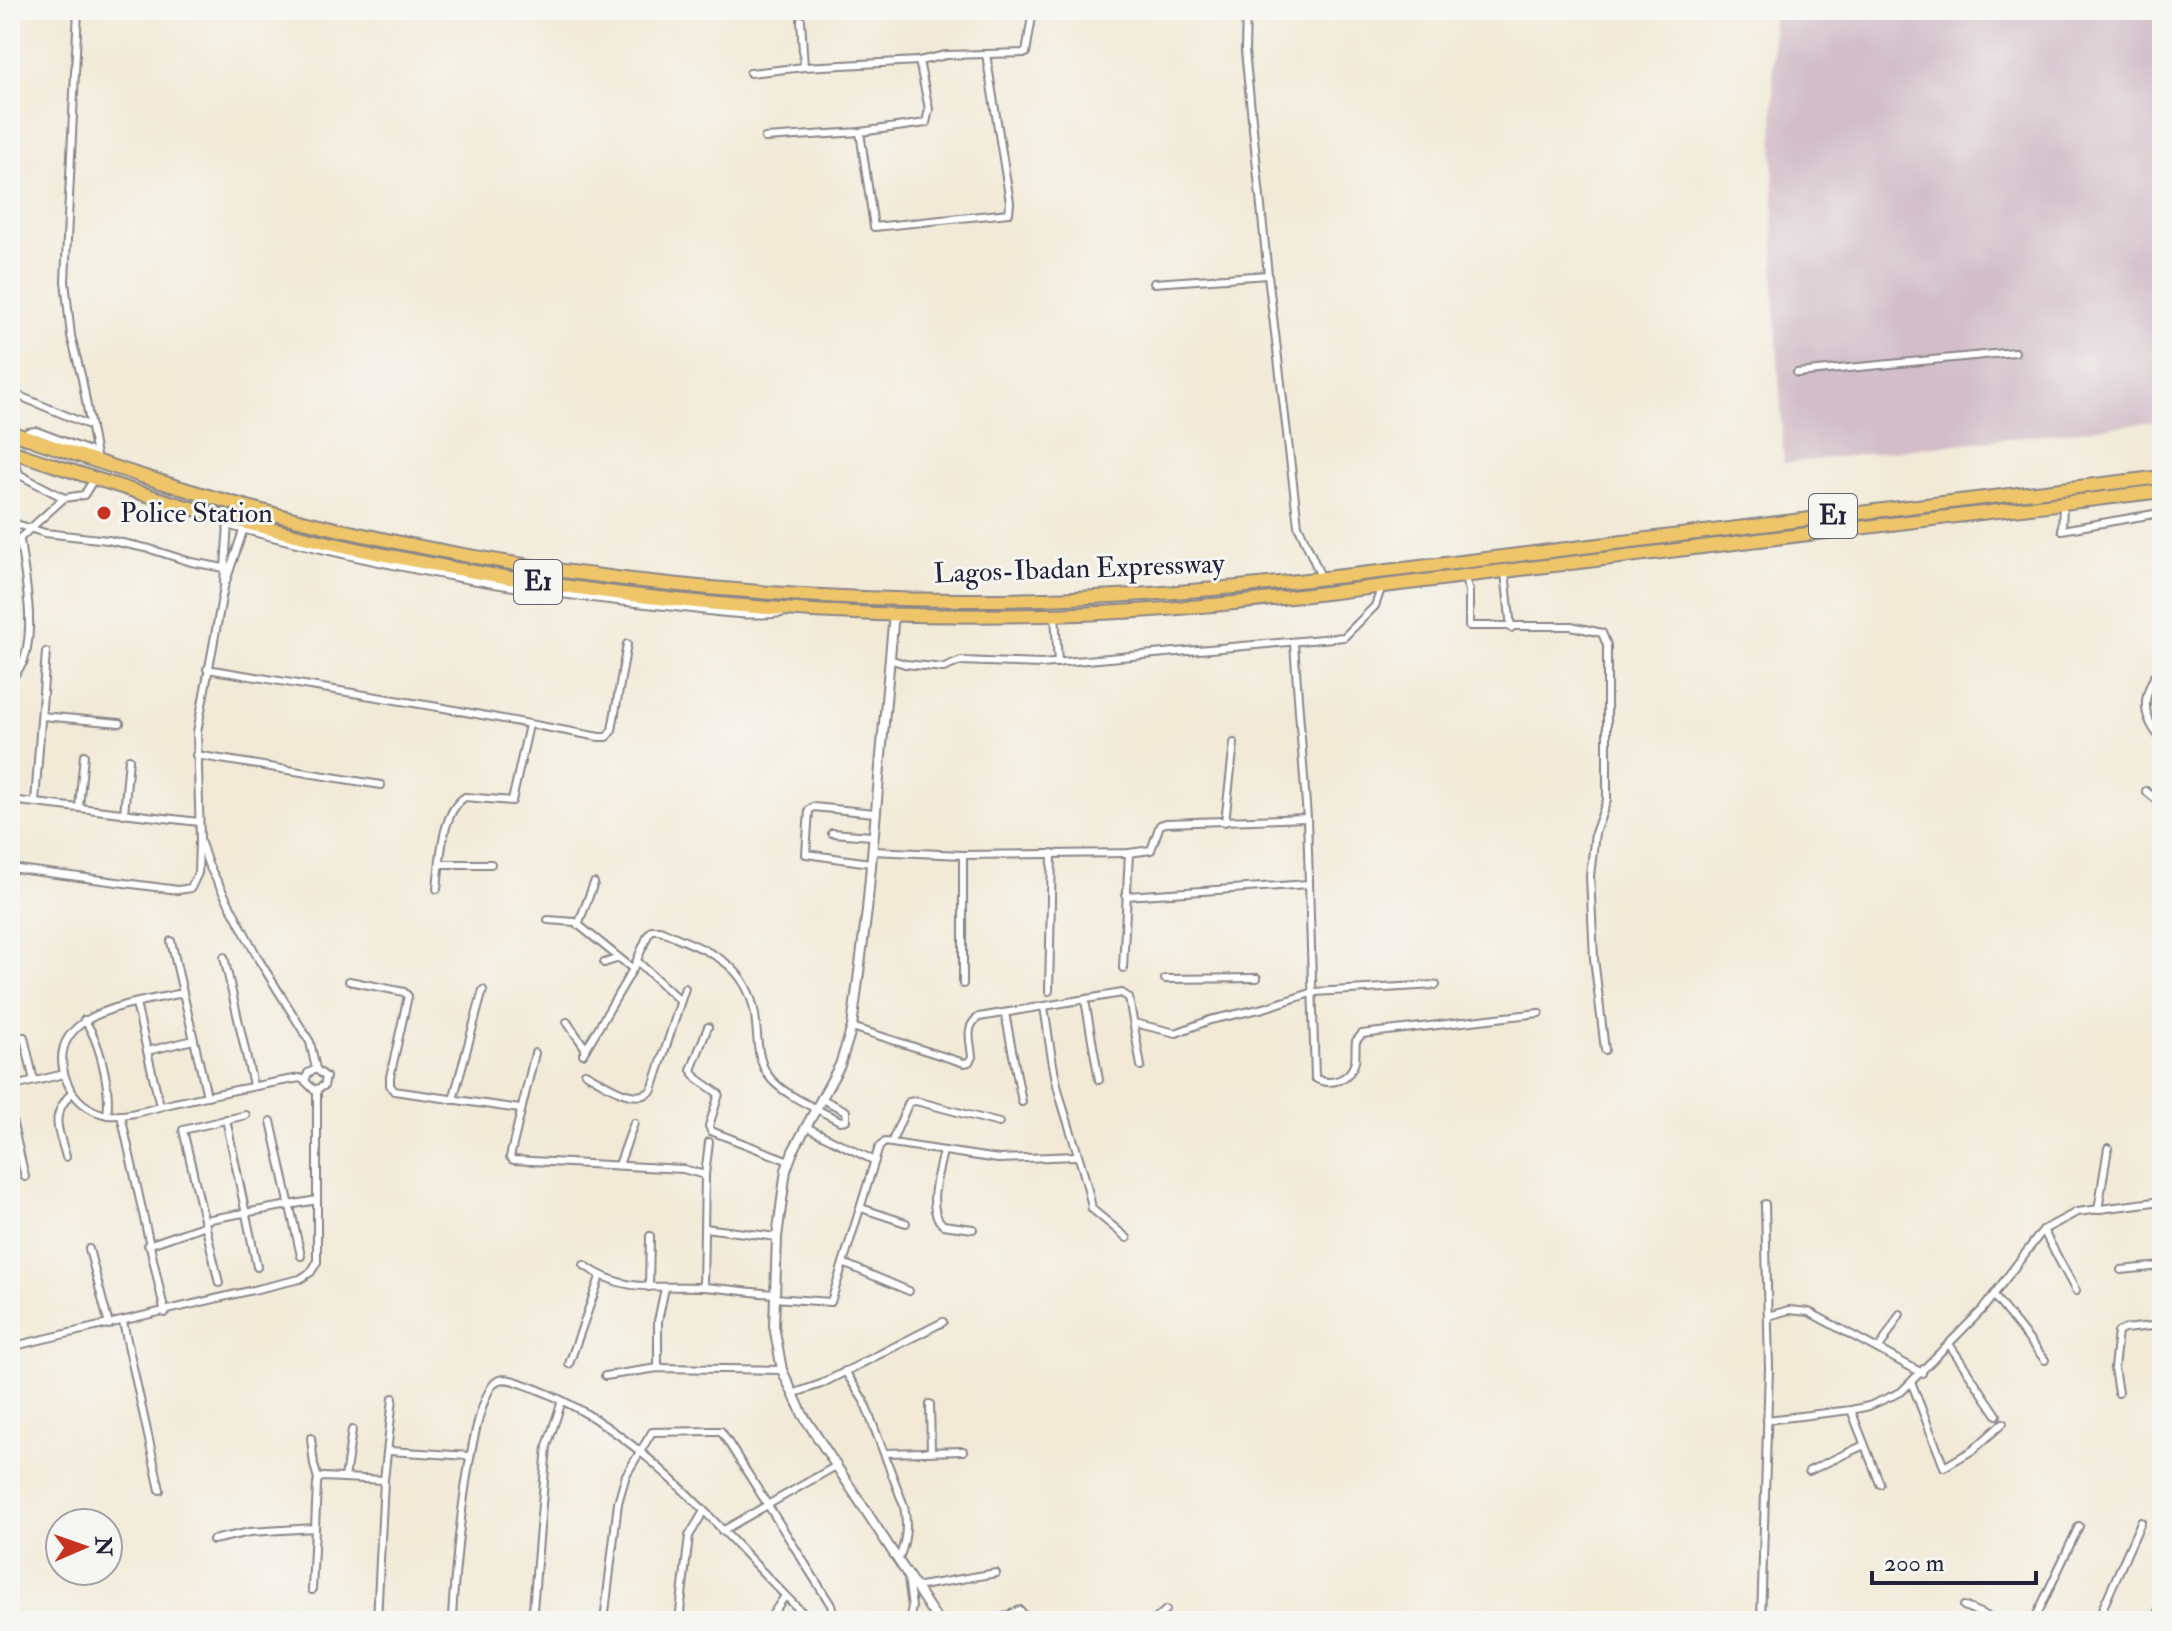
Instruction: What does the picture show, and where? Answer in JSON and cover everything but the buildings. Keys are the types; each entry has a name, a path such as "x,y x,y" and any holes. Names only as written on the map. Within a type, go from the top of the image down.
{"highway":[{"name":"Lagos-Ibadan Expressway","path":"10,432 96,457 193,492 368,536 505,562 614,578 772,594 887,599 1041,600 1288,583 2162,477"},
{"name":"Lagos-Ibadan Expressway","path":"10,451 245,526 424,562 614,593 772,608 894,615 1055,615 1290,598 2162,491"}],"street":[{"path":"78,10 65,281 71,336 96,457"},
{"path":"750,73 919,61 946,55 1026,53 1033,10"},
{"path":"1246,10 1245,51 1298,525 1322,579"},
{"path":"801,20 804,67"},
{"path":"860,132 874,227 1009,213 1010,202 986,54"},
{"path":"765,138 860,132 926,123 929,109 919,61"},
{"path":"1154,283 1268,275"},
{"path":"1797,373 2015,352"},
{"path":"10,392 91,426"},
{"path":"28,432 36,431 96,457"},
{"path":"16,466 20,475 64,498"},
{"path":"10,547 64,498 84,495 94,479"},
{"path":"2063,503 2062,530 2154,514 2162,516"},
{"path":"10,868 178,890 191,888 198,873 200,840 197,732 227,568 228,521"},
{"path":"10,522 31,529 108,540 191,562 227,568"},
{"path":"227,568 245,526"},
{"path":"10,681 23,663 27,646 28,613 20,539"},
{"path":"1505,571 1511,628"},
{"path":"1464,576 1469,590 1469,626 1571,626 1602,633 1607,645 1607,800 1595,833 1590,876 1594,958 1605,1050"},
{"path":"889,659 944,668 961,661 1058,663 1233,645 1294,644 1344,637 1375,606 1382,586"},
{"path":"894,615 860,973 852,1027 840,1065 789,1161 777,1237 774,1326 782,1370 792,1394 938,1621"},
{"path":"1055,615 1058,663"},
{"path":"207,669 607,737 612,730 627,644"},
{"path":"1294,644 1307,818 1315,1078 1323,1083 1341,1080 1349,1073 1355,1064 1356,1041 1362,1034 1539,1013"},
{"path":"35,802 46,652"},
{"path":"10,660 23,663"},
{"path":"2162,665 2147,693 2146,710 2149,726 2162,740"},
{"path":"42,716 120,723"},
{"path":"437,889 444,837 451,815 460,800 470,796 512,801 529,725"},
{"path":"1225,822 1234,743"},
{"path":"79,807 84,755"},
{"path":"196,755 381,785"},
{"path":"124,814 129,759"},
{"path":"2146,791 2162,804"},
{"path":"10,800 199,822"},
{"path":"870,863 806,854 809,810 813,807 875,813"},
{"path":"872,851 963,855 1129,853 1151,850 1160,825 1307,818"},
{"path":"832,833 872,836"},
{"path":"183,993 95,1014 72,1032 64,1053 64,1074 72,1092 86,1106 107,1115 121,1115 253,1085 300,1078 310,1089 317,1090 324,1086 326,1077 316,1069 310,1042 259,960 208,864 200,840"},
{"path":"1049,991 1052,853"},
{"path":"1123,968 1129,853"},
{"path":"963,855 963,984"},
{"path":"440,864 491,864"},
{"path":"578,925 594,883"},
{"path":"1126,896 1309,884"},
{"path":"548,920 567,920 578,925 633,969"},
{"path":"567,1022 584,1052 633,969 648,935 652,930 660,930 731,965 749,995 760,1054 769,1078 782,1089 840,1121 846,1120 846,1111 822,1099"},
{"path":"171,941 207,1096"},
{"path":"224,957 253,1085"},
{"path":"604,963 619,958"},
{"path":"637,961 680,1001"},
{"path":"1165,979 1257,978"},
{"path":"349,981 404,992 408,996 390,1077 394,1091 520,1109"},
{"path":"1134,1023 1176,1033 1210,1020 1264,1008 1314,992 1436,985"},
{"path":"585,1073 637,1098 645,1096 652,1090 685,988"},
{"path":"453,1100 483,990"},
{"path":"852,1027 964,1063 972,1057 969,1030 972,1021 979,1017 1126,994 1141,1066"},
{"path":"1085,1000 1099,1080"},
{"path":"136,1004 160,1106"},
{"path":"1044,1007 1061,1101 1076,1156 1090,1188 1092,1209 1127,1238"},
{"path":"1005,1013 1022,1102"},
{"path":"84,1020 96,1041 108,1095 107,1115"},
{"path":"708,1027 691,1070 719,1094 710,1129 789,1161"},
{"path":"10,1038 24,1037 34,1081"},
{"path":"147,1051 194,1040"},
{"path":"535,1053 509,1152 513,1160 683,1169 705,1175"},
{"path":"305,1081 308,1073 316,1069"},
{"path":"10,1087 64,1074"},
{"path":"10,1347 165,1313 300,1279 311,1272 317,1262 317,1090"},
{"path":"66,1157 56,1115 72,1092"},
{"path":"892,1141 909,1102 916,1101 999,1123"},
{"path":"10,1111 12,1134 25,1177"},
{"path":"121,1115 165,1313"},
{"path":"219,1283 183,1130 246,1115"},
{"path":"226,1119 257,1267"},
{"path":"271,1121 301,1256"},
{"path":"619,1165 634,1123"},
{"path":"806,1127 875,1161"},
{"path":"703,1287 705,1175 709,1142"},
{"path":"584,1265 600,1277 635,1287 703,1287 831,1302 879,1147 885,1142 998,1159 1076,1156"},
{"path":"2098,1210 2108,1148"},
{"path":"943,1151 935,1215 943,1225 973,1229"},
{"path":"148,1245 205,1222 317,1200"},
{"path":"1767,1420 1851,1410 1888,1398 1912,1384 1994,1296 2043,1230 2077,1212 2162,1201"},
{"path":"1761,1621 1769,1368 1765,1204"},
{"path":"861,1208 906,1223"},
{"path":"704,1228 777,1237"},
{"path":"2043,1230 2076,1291"},
{"path":"649,1287 650,1236"},
{"path":"89,1249 109,1325"},
{"path":"843,1263 909,1291"},
{"path":"2121,1270 2162,1266"},
{"path":"569,1364 600,1277"},
{"path":"658,1368 658,1321 665,1288"},
{"path":"1994,1296 2045,1360"},
{"path":"1768,1316 1789,1310 1809,1312 1922,1373"},
{"path":"1879,1349 1900,1314"},
{"path":"123,1322 160,1490"},
{"path":"792,1394 821,1384 943,1322"},
{"path":"2118,1393 2114,1368 2118,1332 2162,1325"},
{"path":"1949,1344 1997,1415"},
{"path":"605,1376 658,1368 782,1370"},
{"path":"845,1371 864,1401 907,1520 906,1538 898,1561"},
{"path":"452,1621 470,1456 482,1402 490,1387 499,1380 512,1380 562,1401 642,1451 811,1621"},
{"path":"1912,1384 1944,1467 1973,1450 2003,1423"},
{"path":"377,1621 384,1480 393,1398"},
{"path":"532,1621 547,1446 562,1401"},
{"path":"930,1404 931,1451"},
{"path":"1851,1410 1880,1484"},
{"path":"345,1478 352,1430"},
{"path":"604,1621 618,1503 626,1475 652,1432 721,1431 831,1605 835,1621"},
{"path":"311,1438 318,1479 312,1590"},
{"path":"1809,1471 1864,1445"},
{"path":"389,1451 470,1456"},
{"path":"885,1453 963,1451"},
{"path":"722,1531 836,1466"},
{"path":"318,1479 384,1480"},
{"path":"679,1621 689,1536 704,1511"},
{"path":"2097,1621 2141,1522"},
{"path":"2034,1621 2079,1526"},
{"path":"213,1540 250,1532 315,1528"},
{"path":"915,1587 996,1573"},
{"path":"908,1576 912,1607 909,1621"},
{"path":"768,1621 785,1596"},
{"path":"912,1607 923,1599"},
{"path":"2154,1621 2162,1602"},
{"path":"1964,1606 1998,1621"},
{"path":"994,1621 1020,1610 1028,1621"},
{"path":"1154,1621 1166,1610"}],"shaded area":[{"path":"1773,10 2162,10 2162,421 1784,463 1774,290"}],"tunnel":[{"path":"16,466 26,435"}],"place":[{"name":"Police Station","path":"104,513"}]}
